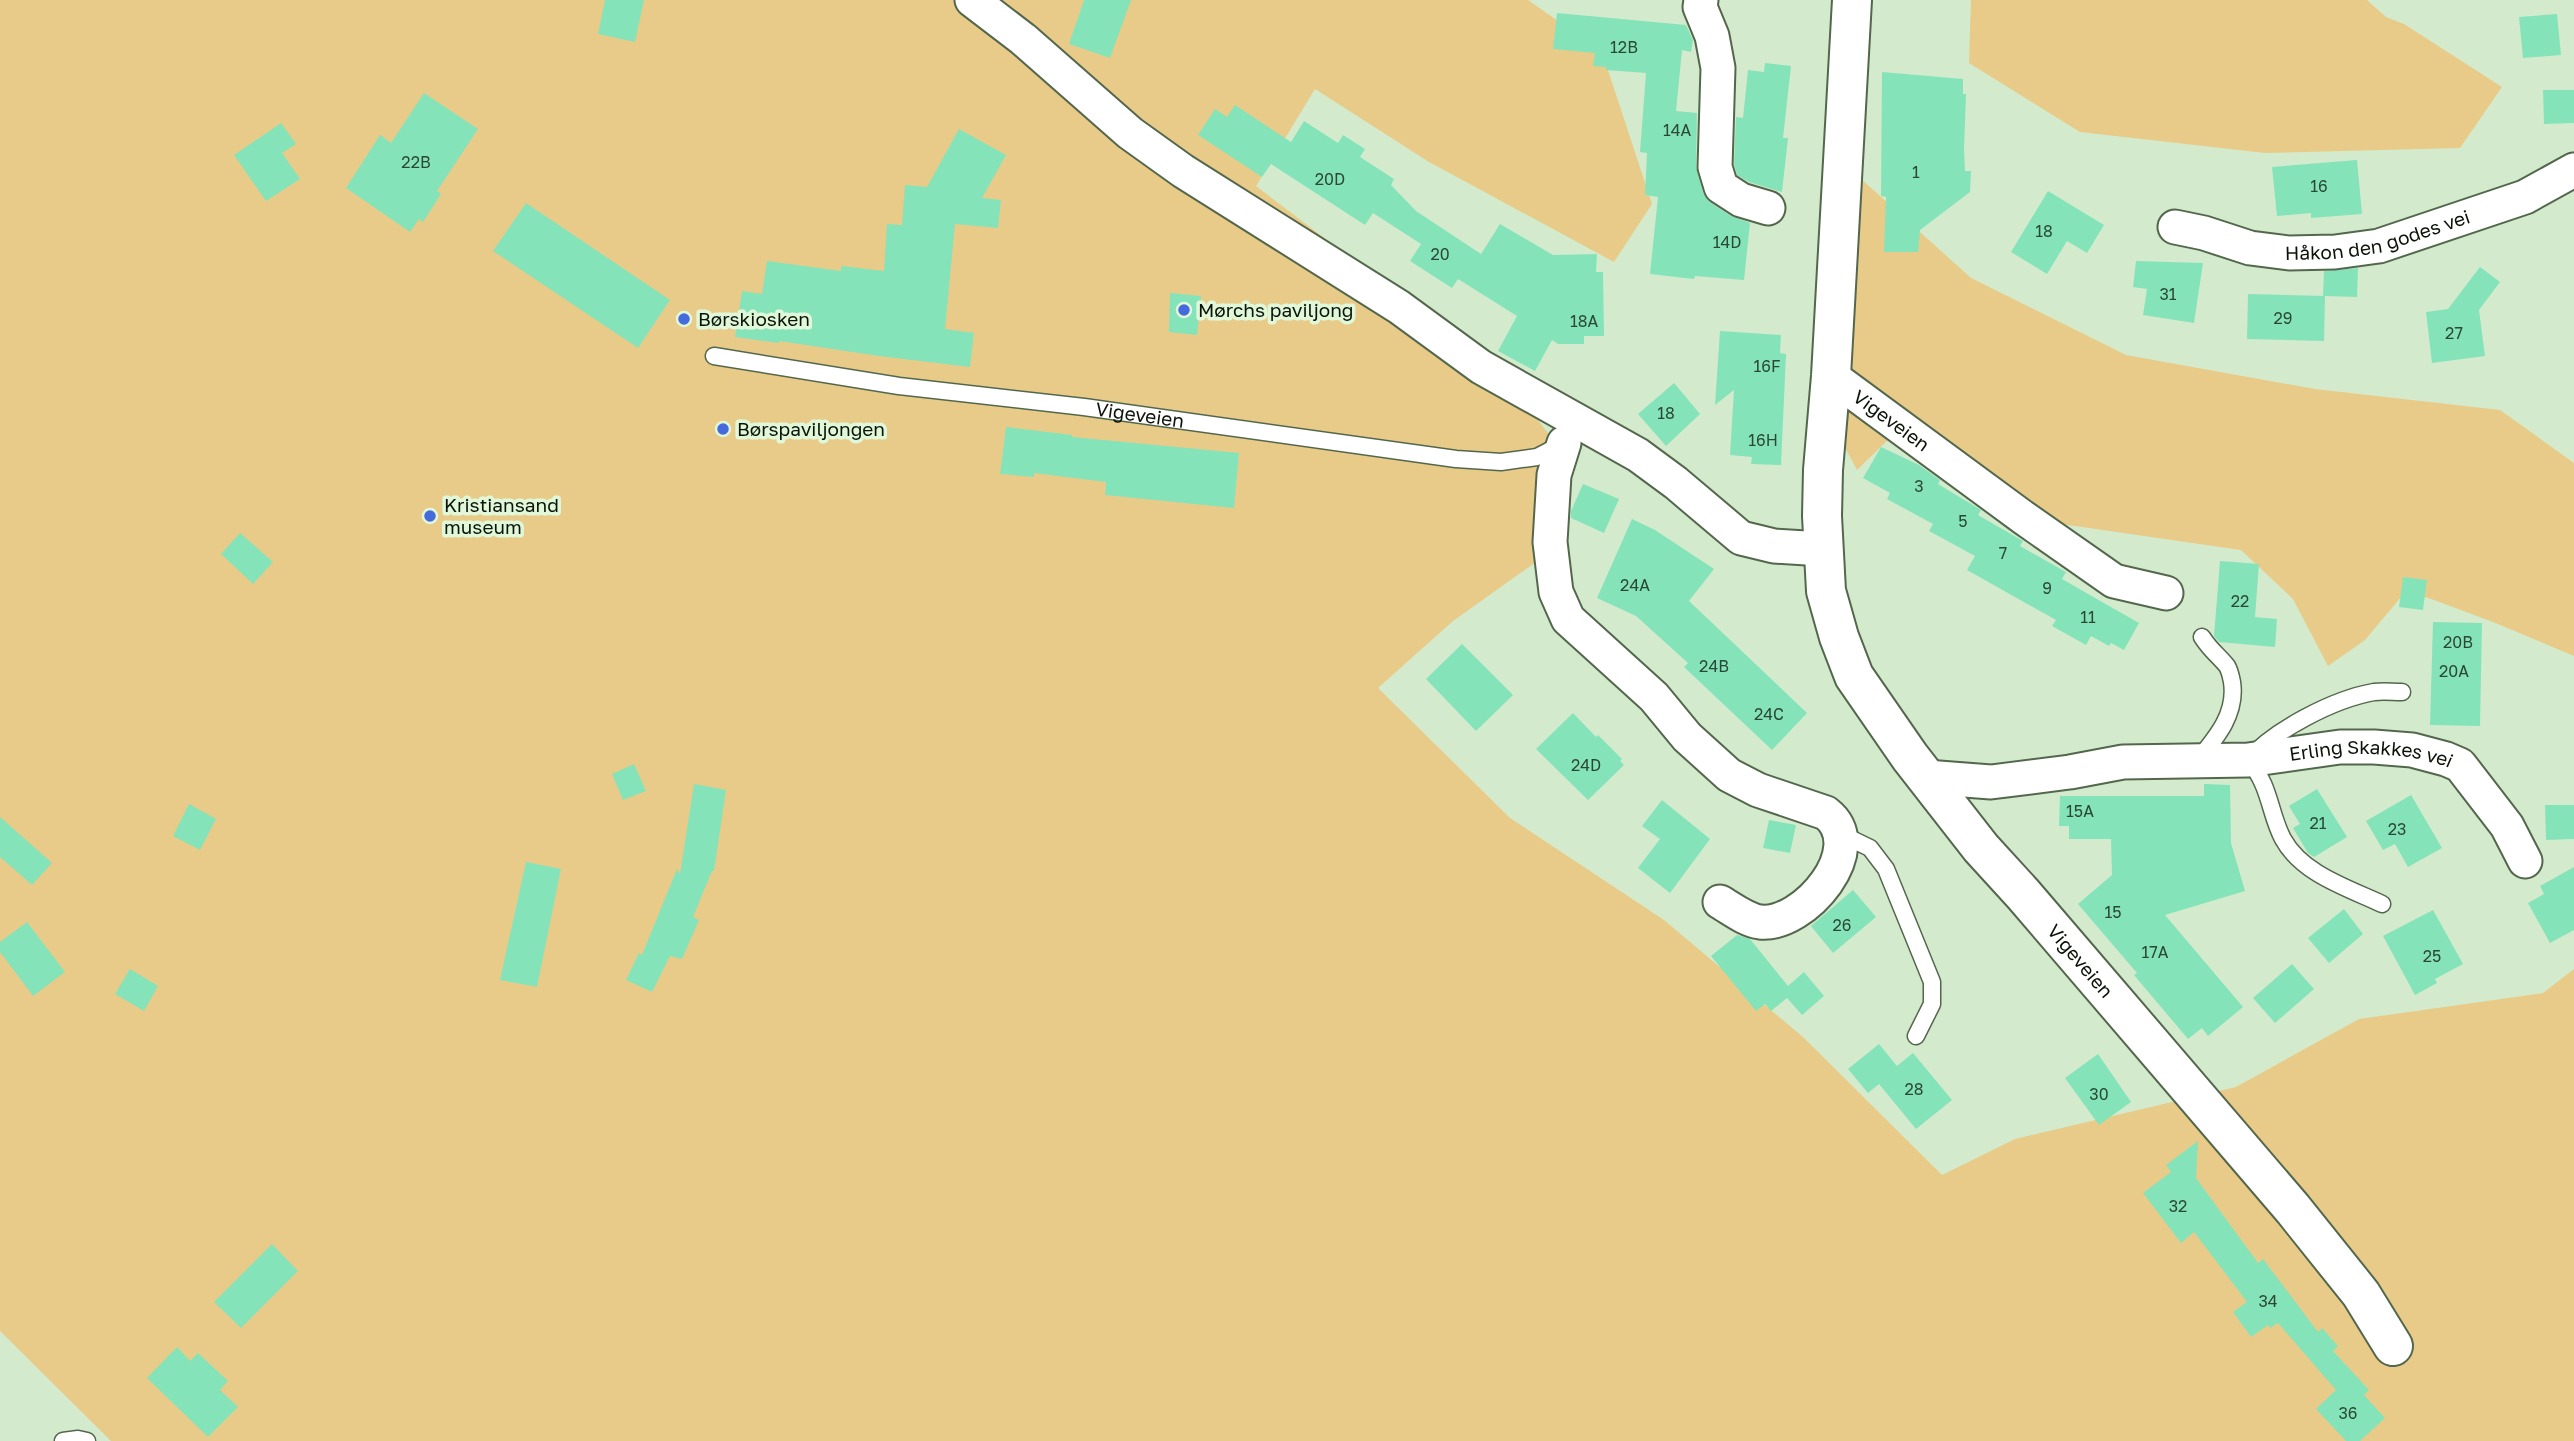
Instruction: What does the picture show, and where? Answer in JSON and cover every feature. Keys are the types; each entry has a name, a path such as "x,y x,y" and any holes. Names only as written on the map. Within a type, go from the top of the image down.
{"street":[{"path":"972,0 1023,39 1136,137 1183,171 1399,307 1481,367 1593,428 1648,462 1741,537 1774,546 1824,549"},
{"path":"1701,0 1700,6 1713,36 1718,68 1715,166 1721,187 1741,200 1768,208"},
{"name":"Vigeveien","path":"1852,0 1831,376 1823,470 1826,591 1854,676 1981,848 2293,1209 2361,1294 2393,1346"},
{"name":"Håkon den godes vei","path":"2175,227 2250,248 2289,253 2379,246 2525,197 2574,170"},
{"name":"Vigeveien","path":"1831,376 2114,581 2166,593"},
{"path":"1564,443 1554,475 1550,542 1556,592 1568,618 1654,697 1712,762 1729,775 1758,790 1826,813 1835,820 1841,834 1840,859 1835,868 1815,895 1787,916 1760,922 1749,919 1720,902"},
{"name":"Erling Skakkes vei","path":"1926,777 1990,782 2123,762 2248,760 2340,747 2412,750 2460,765 2507,826 2525,861"}],"lane":[{"name":"Vigeveien","path":"714,356 899,386 1084,407 1456,459 1502,462 1537,457 1593,428"},
{"path":"2195,762 2216,737 2229,715 2234,695 2229,668 2211,652 2202,637"},
{"name":"Erling Skakkes vei","path":"2382,904 2320,874 2292,852 2282,838 2262,780 2248,760 2258,750 2319,712 2375,692 2402,692"},
{"path":"1841,834 1870,848 1886,869 1932,982 1932,1004 1916,1036"},
{"path":"63,1441 87,1441"}],"shaded area":[{"path":"0,0 1528,0 1602,52 1652,204 1614,262 1429,162 1315,89 1256,186 1500,372 1559,447 1536,562 1453,621 1378,688 1510,818 1664,920 1803,1037 1942,1175 2015,1139 2236,1087 2359,1019 2543,993 2574,969 2574,1441 111,1441 0,1331"},
{"path":"1971,0 2367,0 2386,17 2404,24 2502,87 2460,148 2265,153 2080,132 1969,63"},
{"path":"1850,169 1971,278 2126,355 2315,389 2500,410 2574,463 2574,656 2407,590 2365,640 2328,666 2293,599 2241,550 2054,523 1894,434 1857,470 1813,388"}],"building":[{"path":"605,0 644,0 635,42 598,34"},
{"path":"1084,0 1131,0 1110,58 1069,44"},
{"path":"1557,13 1686,25 1693,40 1691,52 1682,50 1676,111 1697,113 1696,167 1703,193 1711,203 1731,216 1750,223 1744,280 1695,276 1694,279 1650,274 1658,197 1645,195 1647,153 1640,152 1646,73 1606,70 1606,67 1593,66 1595,53 1553,49"},
{"path":"2557,14 2561,55 2523,58 2519,17"},
{"path":"1765,63 1791,66 1783,138 1788,138 1782,192 1749,182 1737,175 1734,164 1736,117 1743,118 1748,70 1764,72"},
{"path":"1882,72 1963,79 1963,94 1966,94 1964,150 1965,171 1971,171 1970,192 1920,230 1918,252 1884,252 1886,197 1881,196"},
{"path":"2543,90 2574,90 2574,123 2544,124"},
{"path":"424,93 478,129 437,191 441,194 423,222 419,219 410,232 346,188 380,135 391,143"},
{"path":"1235,105 1291,142 1304,121 1338,143 1343,135 1365,149 1360,157 1394,179 1391,185 1416,211 1481,254 1500,224 1553,255 1597,254 1596,272 1603,272 1604,336 1584,336 1584,344 1558,344 1552,340 1535,371 1498,351 1517,316 1458,279 1452,288 1410,261 1421,244 1373,213 1365,225 1271,164 1262,177 1198,135 1215,109 1227,117"},
{"path":"281,123 296,144 282,153 300,179 266,201 234,155"},
{"path":"959,129 1006,155 982,198 1001,200 998,228 955,224 945,329 974,333 970,367 735,337 742,291 762,294 767,261 841,271 841,266 884,271 887,224 902,225 905,185 927,187"},
{"path":"2357,160 2362,214 2311,218 2311,213 2277,216 2272,167"},
{"path":"2048,191 2104,225 2087,253 2067,241 2047,274 2011,252"},
{"path":"526,203 670,300 638,348 493,251"},
{"path":"2136,261 2203,263 2194,323 2143,315 2147,289 2133,287"},
{"path":"2480,267 2500,282 2479,310 2485,356 2432,363 2426,312 2448,309"},
{"path":"2358,268 2357,297 2323,296 2324,271"},
{"name":"Mørchs paviljong","path":"1170,293 1201,296 1197,335 1169,332"},
{"path":"2248,294 2325,296 2324,341 2247,339"},
{"path":"1720,331 1781,335 1780,353 1786,354 1781,465 1751,464 1752,457 1730,455 1734,390 1715,405"},
{"path":"1674,383 1700,414 1666,446 1638,414"},
{"path":"1006,427 1072,437 1239,453 1234,508 1105,495 1106,482 1034,473 1034,477 1000,474"},
{"path":"1881,447 1919,465 1940,480 1938,484 1981,510 1978,515 2023,541 2020,546 2066,572 2062,579 2139,623 2124,650 2111,643 2109,646 2091,636 2086,645 2052,626 2056,620 1967,570 1975,556 1929,531 1933,524 1887,499 1890,493 1863,478"},
{"path":"1583,484 1619,499 1604,533 1571,518 1571,511"},
{"path":"1632,519 1655,530 1714,569 1689,601 1807,713 1772,750 1684,667 1688,663 1636,616 1597,598"},
{"path":"240,533 273,562 253,584 221,554"},
{"path":"2220,561 2259,564 2255,617 2277,619 2275,647 2219,642 2214,636"},
{"path":"2403,577 2427,580 2423,610 2399,607"},
{"path":"2433,622 2482,623 2480,726 2430,725"},
{"path":"1462,644 1513,695 1476,731 1426,679"},
{"path":"1573,713 1622,759 1620,761 1624,765 1588,800 1536,749"},
{"path":"634,764 646,791 623,800 612,774"},
{"path":"694,784 726,790 714,871 693,917 699,920 682,959 670,956 652,992 626,980 639,953 642,955 677,869 680,874"},
{"path":"2204,784 2230,785 2231,843 2245,891 2165,915 2243,1007 2208,1036 2202,1028 2188,1039 2134,975 2137,973 2078,904 2112,875 2111,839 2069,839 2069,826 2059,826 2060,796 2204,796"},
{"path":"2317,789 2347,837 2314,857 2308,853 2293,828 2300,824 2289,806"},
{"path":"2411,795 2442,848 2408,867 2395,844 2383,850 2366,821"},
{"path":"1662,800 1710,839 1670,893 1638,868 1660,839 1642,826"},
{"path":"189,804 216,819 200,850 173,836"},
{"path":"2545,805 2574,805 2574,839 2546,840"},
{"path":"0,817 52,863 32,885 0,857"},
{"path":"1769,820 1796,825 1790,853 1763,848"},
{"path":"526,862 561,869 537,987 500,980"},
{"path":"2574,867 2574,930 2550,943 2528,903 2544,894 2540,886"},
{"path":"1853,890 1876,917 1833,953 1811,926"},
{"path":"2344,909 2363,934 2329,963 2308,938"},
{"path":"2433,910 2463,964 2435,979 2437,983 2415,995 2383,936"},
{"path":"27,922 65,972 33,996 0,952 0,942"},
{"path":"1737,935 1750,939 1788,986 1804,972 1824,996 1802,1015 1787,998 1771,1011 1765,1004 1756,1011 1711,956"},
{"path":"2292,964 2314,989 2275,1023 2253,998"},
{"path":"130,969 158,986 144,1011 115,994"},
{"path":"1879,1044 1897,1066 1913,1053 1952,1100 1916,1129 1879,1084 1868,1093 1848,1069"},
{"path":"2098,1054 2131,1102 2099,1125 2065,1078"},
{"path":"2198,1141 2196,1178 2258,1263 2263,1259 2318,1332 2322,1328 2338,1346 2333,1351 2369,1390 2364,1395 2385,1418 2360,1441 2346,1441 2316,1409 2336,1390 2278,1323 2270,1328 2268,1325 2251,1337 2233,1312 2247,1302 2194,1232 2181,1243 2143,1193 2171,1172 2166,1165"},
{"path":"272,1244 298,1271 241,1328 214,1302"},
{"path":"177,1347 190,1361 198,1353 228,1381 220,1390 238,1407 208,1437 147,1378"}],"place":[{"name":"Mørchs paviljong","path":"1184,310"},
{"name":"Børskiosken","path":"684,319"},
{"name":"Børspaviljongen","path":"723,429"},
{"name":"Kristiansand museum","path":"430,516"}]}
